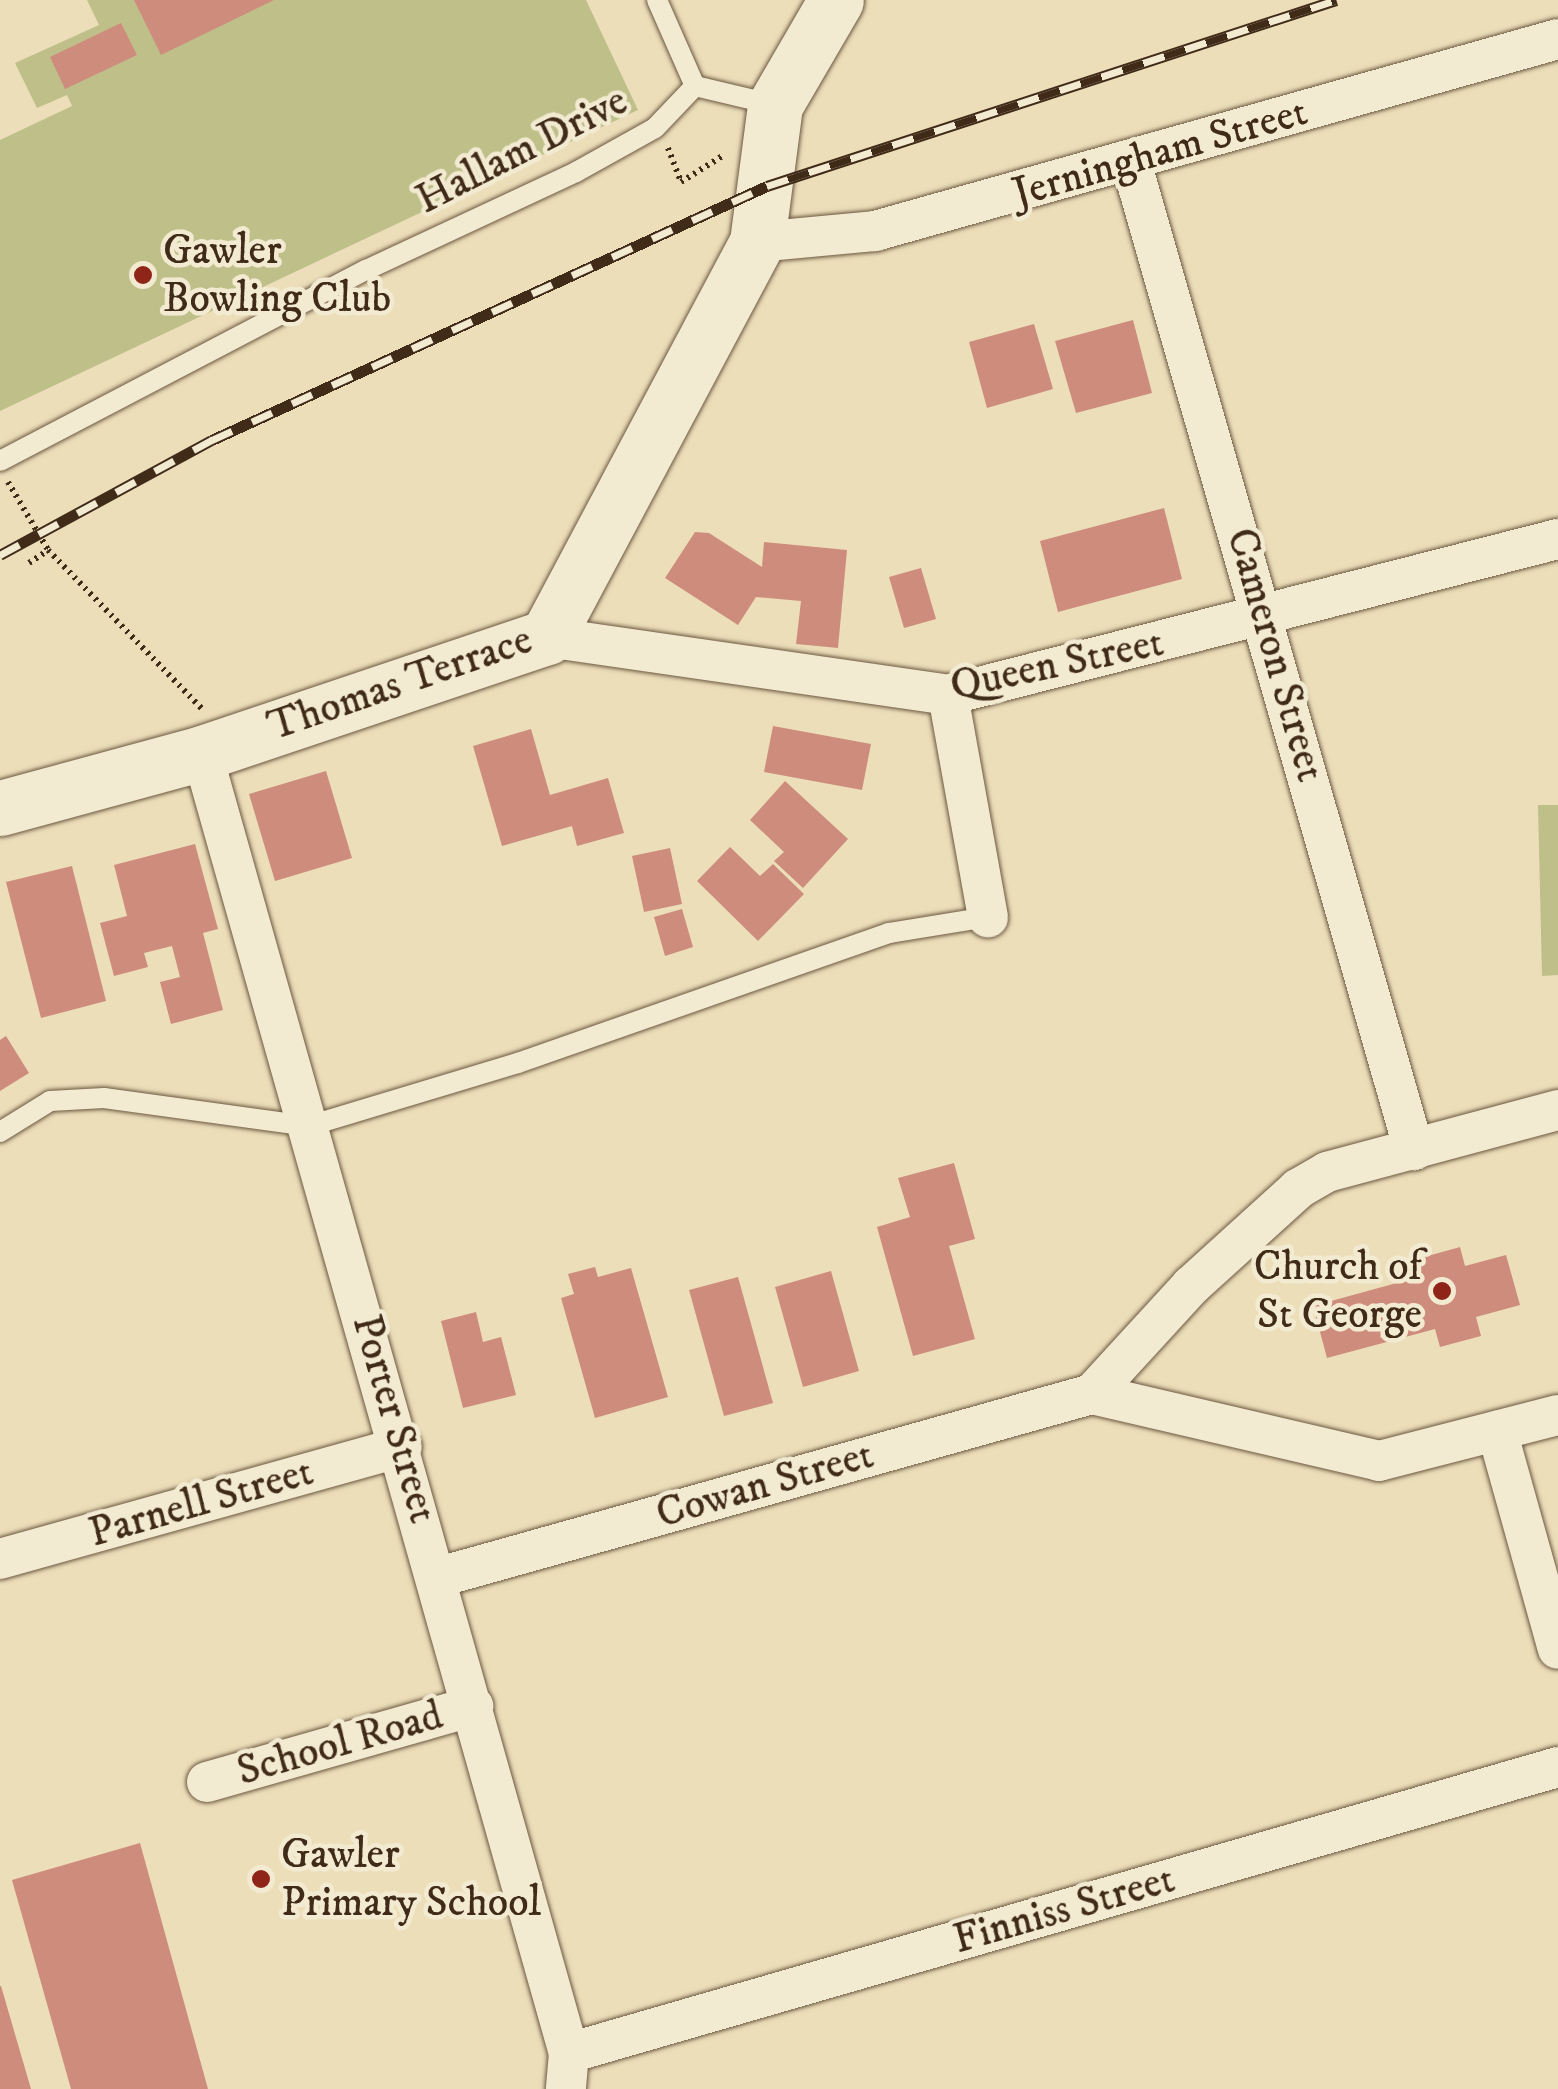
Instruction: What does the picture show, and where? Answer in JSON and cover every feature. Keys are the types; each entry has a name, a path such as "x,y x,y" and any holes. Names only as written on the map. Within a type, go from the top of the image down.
{"street":[{"path":"757,242 775,105 836,0"},
{"name":"Jerningham Street","path":"757,242 875,231 1558,39"},
{"name":"Cameron Street","path":"1131,162 1265,618 1414,1150"},
{"name":"Thomas Terrace","path":"0,808 203,732 547,636 757,242"},
{"name":"Queen Street","path":"547,636 948,695 1265,618 1558,538"},
{"path":"948,695 988,917"},
{"name":"Porter Street","path":"203,732 439,1577 568,2071"},
{"path":"1092,1394 1191,1286 1298,1189 1327,1172 1558,1110"},
{"path":"1092,1394 1199,1414 1379,1462 1558,1414"},
{"name":"Cowan Street","path":"439,1577 1092,1394"},
{"path":"1497,1431 1558,1649"},
{"name":"Parnell Street","path":"0,1560 402,1447"},
{"name":"School Road","path":"208,1782 473,1706"},
{"name":"Finniss Street","path":"568,2071 1558,1766"}],"lane":[{"path":"657,0 696,86 775,105"},
{"name":"Hallam Drive","path":"0,465 332,287 576,172 655,128 696,86"},
{"path":"0,1132 50,1101 104,1098 310,1126 518,1063 889,932 988,917"}],"path":[{"path":"664,140 681,182 730,151"},
{"path":"0,465 48,550 203,732"},
{"path":"29,562 48,550"}],"green space":[{"name":"Gawler Bowling Club","path":"87,0 586,0 638,110 0,411 0,140 72,106 67,95 37,108 15,63 99,25"},
{"path":"1538,805 1558,805 1558,975 1542,976"}],"building":[{"path":"134,0 274,0 161,55"},
{"path":"121,23 137,55 65,89 50,57"},
{"path":"1133,320 1152,393 1076,413 1055,341"},
{"path":"1034,324 1053,389 987,408 969,342"},
{"path":"1164,508 1182,579 1058,612 1040,541"},
{"path":"695,532 709,533 762,567 764,542 847,550 838,648 796,644 801,601 756,597 738,625 665,578"},
{"path":"921,568 936,619 904,628 889,577"},
{"path":"773,726 871,744 862,790 764,772"},
{"path":"531,729 550,795 608,778 624,833 577,846 572,826 502,846 473,746"},
{"path":"326,771 352,858 275,881 249,794"},
{"path":"785,781 848,839 803,888 774,861 784,852 750,820"},
{"path":"195,844 218,929 203,933 223,1010 171,1024 160,982 180,977 172,946 144,953 148,967 114,976 100,923 127,916 114,865"},
{"path":"730,847 760,876 773,864 804,894 758,941 697,881"},
{"path":"670,848 682,904 644,912 632,856"},
{"path":"72,866 106,1001 41,1018 6,882"},
{"path":"682,909 693,947 665,956 654,917"},
{"path":"6,1036 29,1073 0,1091 0,1040"},
{"path":"954,1163 975,1239 949,1246 975,1339 913,1356 877,1227 910,1217 898,1178"},
{"name":"Church of St George","path":"1460,1247 1465,1266 1506,1255 1520,1305 1476,1317 1481,1336 1440,1347 1435,1329 1327,1358 1313,1306 1422,1276 1417,1259"},
{"path":"595,1267 598,1277 631,1268 668,1397 595,1418 561,1298 574,1294 568,1274"},
{"path":"831,1271 859,1371 803,1387 775,1287"},
{"path":"738,1277 773,1403 724,1416 689,1290"},
{"path":"476,1312 483,1342 501,1337 516,1395 463,1408 441,1321"},
{"path":"140,1843 208,2089 71,2089 12,1880"},
{"path":"1,1986 31,2089 0,2089"}],"railway":[{"path":"0,555 212,440 767,186 1336,0"}],"place":[{"name":"Gawler Bowling Club","path":"143,275"},
{"name":"Church of St George","path":"1442,1291"},
{"name":"Gawler Primary School","path":"261,1879"}]}
